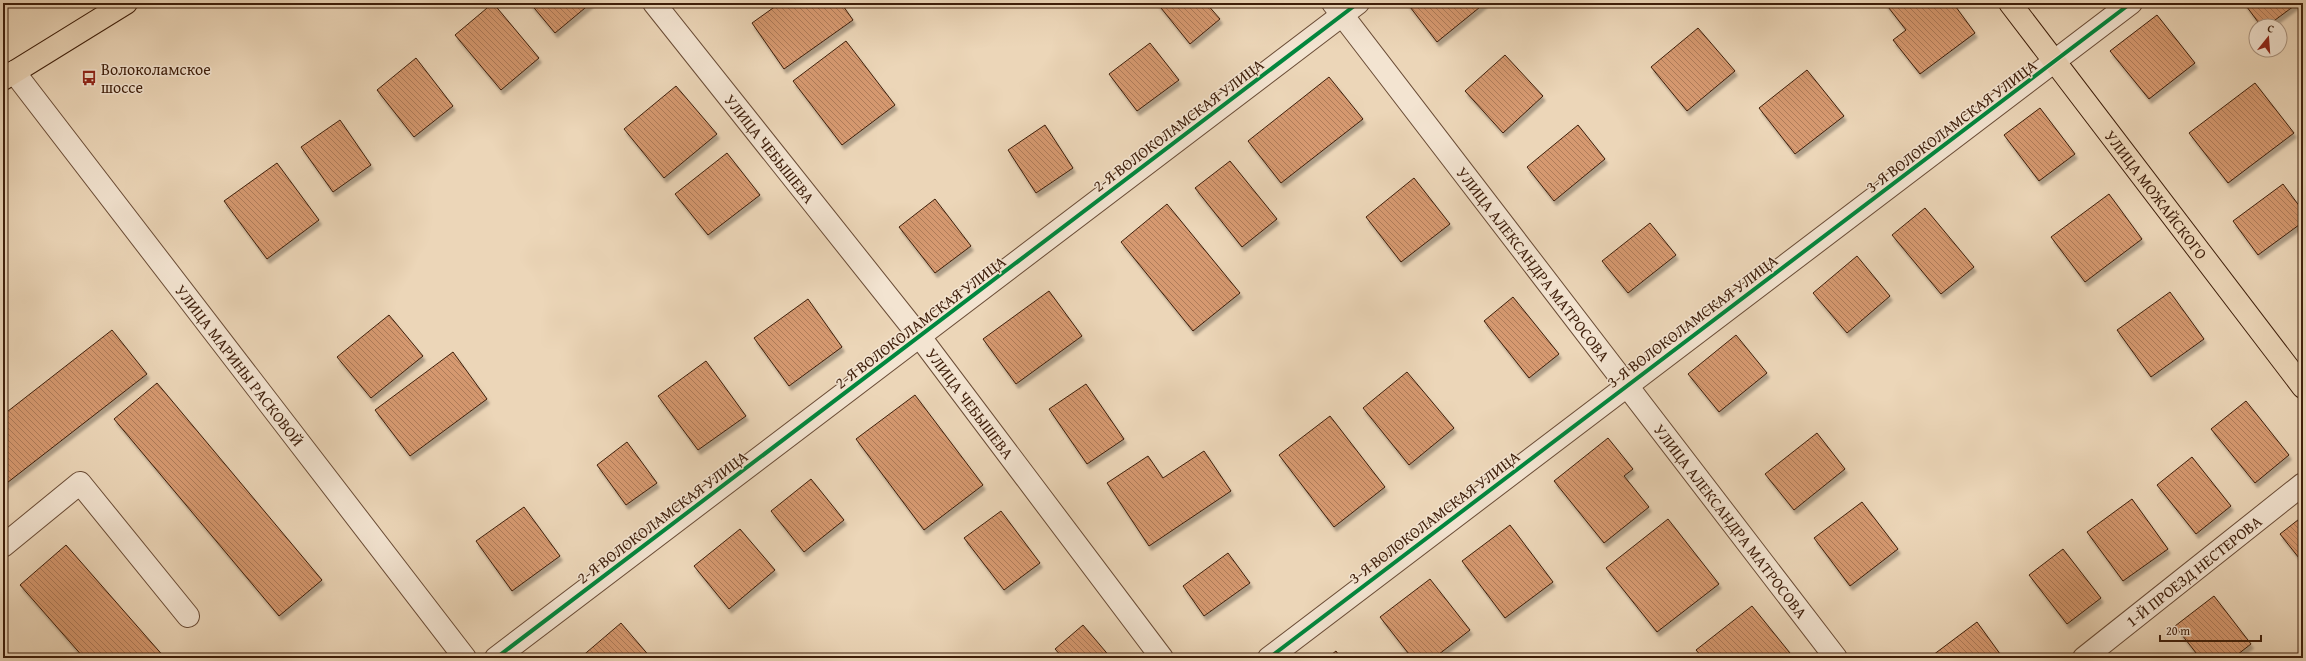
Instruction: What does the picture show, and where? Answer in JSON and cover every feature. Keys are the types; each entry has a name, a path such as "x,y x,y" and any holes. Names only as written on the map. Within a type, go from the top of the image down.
{"main road":[{"path":"8,76 126,3"},
{"name":"УЛИЦА МОЖАЙСКОГО","path":"2010,3 2054,63 2303,386"}],"street":[{"name":"УЛИЦА ЧЕБЫШЕВА","path":"654,3 920,337 1162,658"},
{"name":"3-Я ВОЛОКОЛАМСКАЯ УЛИЦА","path":"1269,658 2131,3"},
{"name":"2-Я ВОЛОКОЛАМСКАЯ УЛИЦА","path":"496,658 920,337 1344,7"},
{"name":"УЛИЦА АЛЕКСАНДРА МАТРОСОВА","path":"1344,7 1626,386 1836,658"},
{"name":"УЛИЦА МАРИНЫ РАСКОВОЙ","path":"8,76 465,658"},
{"path":"3,546 80,483 188,616"},
{"name":"1-Й ПРОЕЗД НЕСТЕРОВА","path":"2084,658 2303,484"}],"building":[{"path":"493,3 539,58 501,90 455,35"},
{"path":"530,3 591,3 555,33"},
{"path":"780,3 841,3 853,20 784,69 752,23"},
{"path":"1157,3 1206,3 1220,19 1190,44"},
{"path":"1407,3 1485,3 1437,42"},
{"path":"1885,3 1953,3 1975,33 1920,74 1893,40 1906,30"},
{"path":"2244,3 2298,3 2278,18 2255,18"},
{"path":"2157,15 2195,63 2149,99 2110,51"},
{"path":"1698,28 1735,71 1687,111 1651,67"},
{"path":"846,41 895,105 842,145 793,81"},
{"path":"1150,43 1179,80 1137,111 1109,74"},
{"path":"1505,55 1543,96 1503,133 1465,91"},
{"path":"416,58 453,106 414,137 377,90"},
{"path":"1807,70 1844,116 1795,154 1759,108"},
{"path":"1329,77 1363,119 1281,183 1248,141"},
{"path":"2255,83 2294,133 2228,183 2189,133"},
{"path":"676,86 717,134 664,178 624,129"},
{"path":"2040,108 2075,154 2039,181 2004,135"},
{"path":"340,120 371,165 333,192 301,147"},
{"path":"1045,125 1073,168 1036,193 1008,150"},
{"path":"1578,125 1605,159 1554,201 1527,167"},
{"path":"727,153 760,195 708,235 675,194"},
{"path":"1230,161 1277,219 1242,247 1195,188"},
{"path":"277,163 319,220 267,259 224,201"},
{"path":"1414,178 1450,224 1401,262 1366,217"},
{"path":"2283,184 2303,211 2303,222 2258,255 2233,221"},
{"path":"2109,194 2142,239 2085,282 2051,237"},
{"path":"935,199 971,246 935,273 899,227"},
{"path":"1167,204 1240,293 1193,331 1121,242"},
{"path":"1925,208 1974,267 1941,294 1892,235"},
{"path":"1650,223 1676,255 1628,293 1602,261"},
{"path":"1857,256 1890,296 1847,333 1813,293"},
{"path":"1049,291 1082,336 1016,384 983,339"},
{"path":"2170,292 2204,339 2151,377 2117,330"},
{"path":"1513,297 1559,354 1529,378 1484,321"},
{"path":"808,299 842,347 789,386 754,338"},
{"path":"389,315 423,356 371,398 337,357"},
{"path":"112,330 147,374 3,486 3,415"},
{"path":"1736,335 1767,373 1719,412 1688,374"},
{"path":"453,352 487,399 410,456 375,410"},
{"path":"706,361 746,416 698,450 658,396"},
{"path":"1407,372 1454,428 1409,465 1363,408"},
{"path":"157,383 322,580 279,616 114,419"},
{"path":"1086,384 1124,439 1087,464 1049,409"},
{"path":"915,395 983,485 924,530 856,439"},
{"path":"2246,401 2289,455 2255,483 2211,429"},
{"path":"1330,416 1385,487 1334,527 1279,455"},
{"path":"1817,433 1845,469 1794,510 1765,474"},
{"path":"1608,438 1633,469 1624,476 1649,507 1604,543 1554,481"},
{"path":"627,442 657,483 626,505 597,465"},
{"path":"1204,451 1231,491 1149,546 1107,483 1148,456 1163,478"},
{"path":"2192,457 2231,506 2196,534 2157,485"},
{"path":"811,479 844,520 804,552 771,511"},
{"path":"2132,499 2168,549 2123,581 2087,532"},
{"path":"1862,502 1898,549 1850,586 1814,538"},
{"path":"524,507 560,556 512,591 476,541"},
{"path":"1001,511 1040,563 1004,590 964,538"},
{"path":"2303,516 2303,555 2299,558 2280,534"},
{"path":"1668,519 1719,584 1657,632 1606,568"},
{"path":"1510,525 1553,582 1505,618 1462,561"},
{"path":"740,529 775,570 729,609 694,566"},
{"path":"66,545 165,658 84,658 20,585"},
{"path":"2063,549 2101,598 2067,624 2029,575"},
{"path":"1228,553 1250,583 1204,616 1183,586"},
{"path":"1430,579 1470,630 1434,658 1412,658 1380,617"},
{"path":"2214,596 2251,644 2233,658 2200,658 2175,626"},
{"path":"1752,606 1794,658 1703,658 1696,650"},
{"path":"1977,622 2003,658 1929,658"},
{"path":"621,623 651,658 580,658"},
{"path":"1083,625 1111,658 1063,658 1055,649"},
{"path":"1336,651 1341,658 1327,658"}],"cycle path":[{"path":"496,658 1358,3"},
{"path":"1269,658 2131,3"}],"place":[{"name":"Волоколамское шоссе","path":"89,78"}]}
